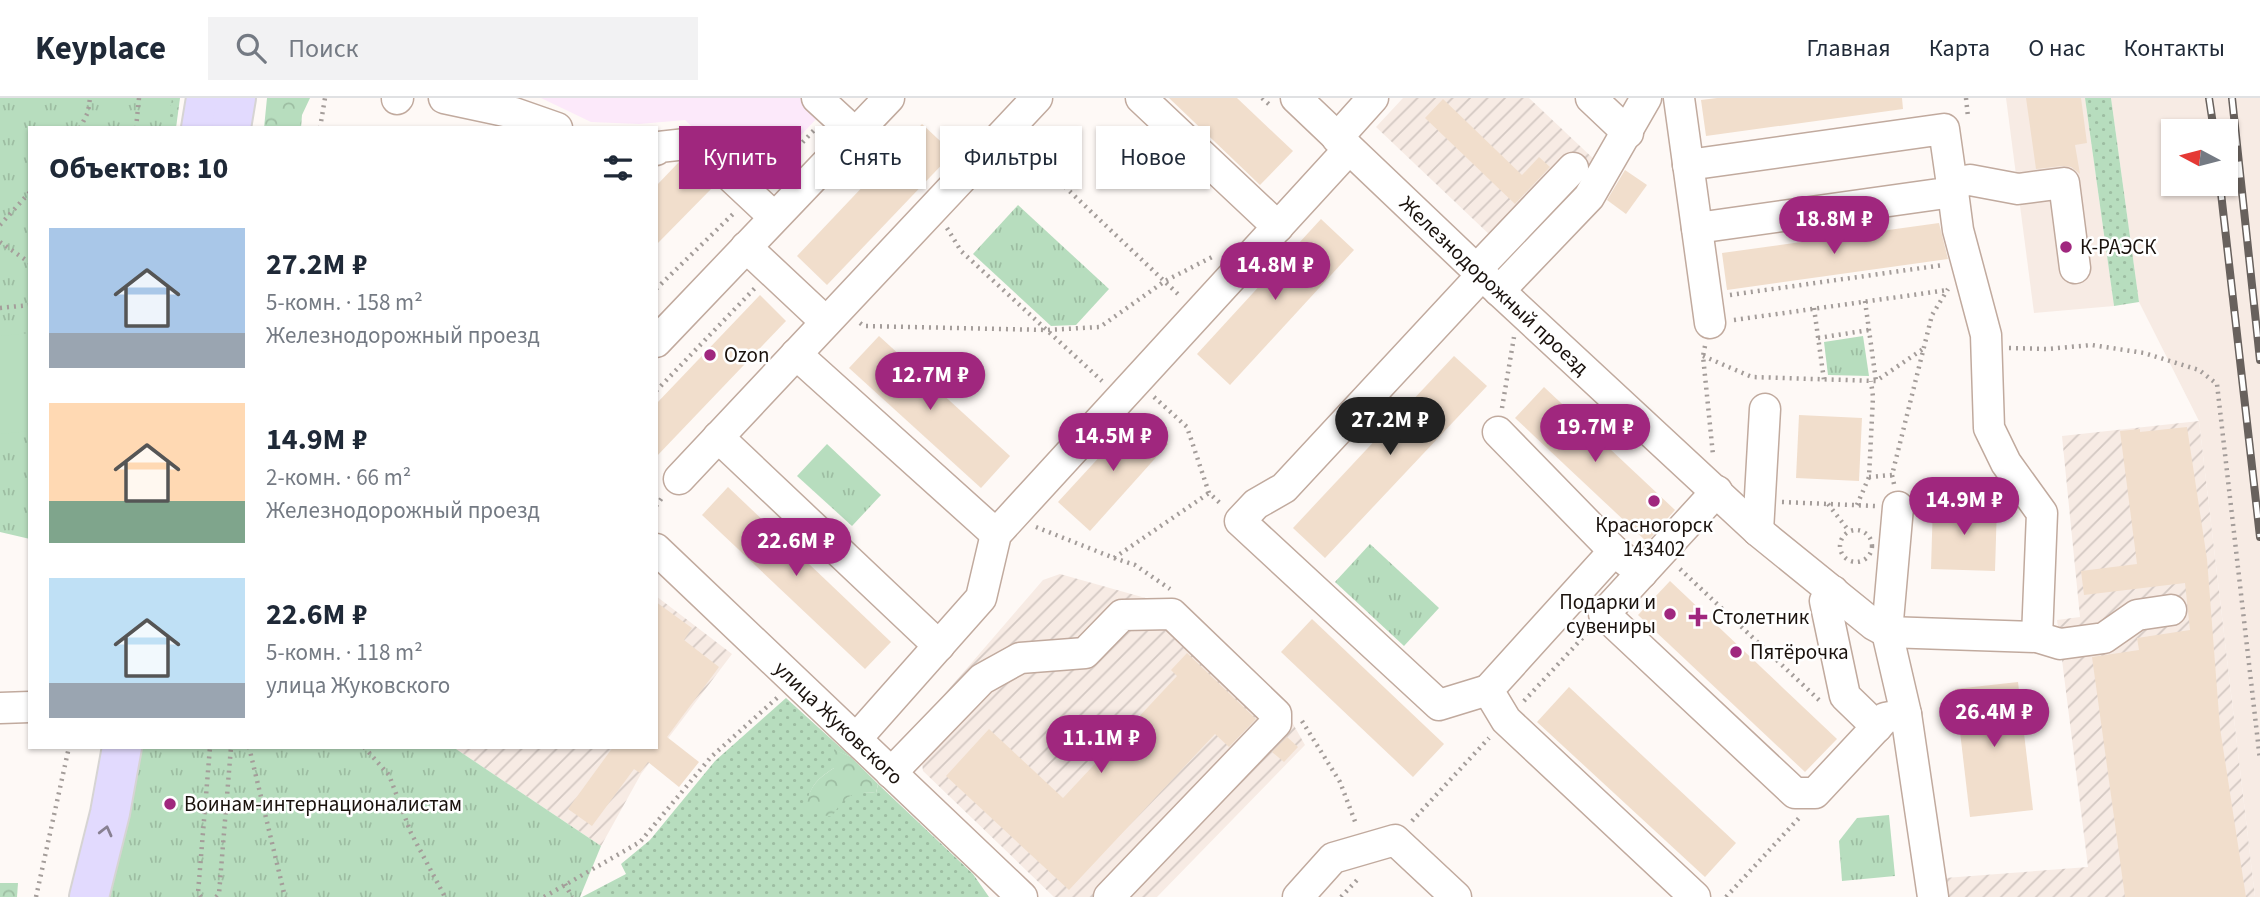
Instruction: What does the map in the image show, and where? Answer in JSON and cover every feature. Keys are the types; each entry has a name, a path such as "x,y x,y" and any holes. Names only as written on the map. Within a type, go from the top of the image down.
{"main road":[{"path":"201,126 206,98"},
{"path":"231,126 236,98"},
{"path":"64,897 97,749"},
{"path":"89,897 110,813 122,749"}],"street":[{"path":"444,98 503,109 551,126"},
{"path":"817,98 847,126"},
{"path":"862,126 889,98"},
{"path":"1011,126 1037,98"},
{"path":"1141,98 1278,227"},
{"name":"Железнодорожный проезд","path":"1296,98 1486,279 1758,531 1874,625 1887,632"},
{"path":"856,739 981,598 1004,526 1278,227 1343,143 1373,98"},
{"path":"1591,98 1628,133"},
{"path":"1486,279 1589,197 1646,98"},
{"path":"1679,98 1708,310"},
{"path":"1688,165 1944,129 1964,262 1986,335 1989,428 2006,463 2042,513 2037,637"},
{"path":"658,148 695,143 774,217"},
{"path":"1573,168 1486,279 1284,488 1256,504 1240,521 1439,705 1488,690 1614,551"},
{"path":"658,340 815,174"},
{"path":"1697,228 1952,188 1970,180 2018,189 2064,183 2075,268"},
{"path":"679,479 952,189"},
{"path":"746,247 771,271 834,314"},
{"path":"796,354 1004,526"},
{"path":"1758,531 1765,409"},
{"path":"1498,432 1614,551 1651,563"},
{"path":"718,437 939,646"},
{"path":"1717,491 1604,614 1795,793 1815,793 1885,718 1906,714"},
{"path":"1898,508 1887,632 1906,714 1929,894"},
{"name":"улица Жуковского","path":"658,551 1022,897"},
{"path":"1833,591 1825,601 1844,696 1877,727"},
{"path":"1887,632 2037,637 2060,644 2104,638 2137,615 2171,610"},
{"path":"891,773 982,679 1010,663 1020,658 1085,653 1122,615 1172,614 1276,714 1276,723 1109,897"},
{"path":"1488,690 1506,720 1695,897"},
{"path":"0,708 28,707"},
{"path":"1298,897 1334,858 1395,840 1456,897"}],"path":[{"path":"81,126 90,98"},
{"path":"136,126 139,98"},
{"path":"320,126 325,98"},
{"path":"1067,189 1199,313"},
{"path":"0,225 28,193"},
{"path":"934,208 961,251 1047,330 1187,427 1209,493 1240,521"},
{"path":"0,242 28,261"},
{"path":"834,314 864,326 1047,330 1100,327 1165,281 1216,255 1248,259"},
{"path":"1760,501 1898,508 1892,475 1932,316 1964,262"},
{"path":"1708,310 1964,262"},
{"path":"658,389 771,271"},
{"path":"1708,310 1814,308 1948,290"},
{"path":"1857,505 1869,477 1873,397 1865,301"},
{"path":"0,308 28,305"},
{"path":"1814,308 1824,380"},
{"path":"1708,310 1703,356 1717,491"},
{"path":"1818,338 1869,330"},
{"path":"1986,335 2003,347 2047,349 2092,345 2144,354 2199,370 2217,384 2260,760"},
{"path":"1498,432 1514,337"},
{"path":"1703,356 1752,377 1873,381 1924,348"},
{"path":"1869,477 1892,475"},
{"path":"1004,526 1114,558 1209,493"},
{"path":"1828,504 1849,531"},
{"path":"1861,530 1871,538 1872,551 1863,561 1851,561 1842,553 1840,541 1849,531 1861,530"},
{"path":"1651,563 1822,703 1844,696"},
{"path":"1395,840 1604,614"},
{"path":"544,897 640,842 711,757 795,682"},
{"path":"36,897 69,749"},
{"path":"201,897 198,893 210,749"},
{"path":"216,897 219,894 230,749"},
{"path":"249,749 285,897"},
{"path":"366,749 388,775 411,833 445,897"},
{"path":"1726,897 1799,818 1795,793"},
{"path":"1341,897 1359,878"},
{"path":"565,884 572,897"}],"shaded area":[{"path":"541,98 802,98 820,115 801,135 801,126 691,126 685,120 639,124 591,122"},
{"path":"1403,98 1529,98 1598,163 1511,255 1376,127"},
{"name":"К-РАЭСК","path":"2006,98 2085,98 2114,306 2034,313"},
{"path":"2111,98 2260,98 2260,897 2255,897 2199,421 2139,302"},
{"path":"2199,421 2255,897 1947,897 1945,878 2088,867 2057,620 2080,617 2062,436"},
{"path":"1060,574 1181,608 1288,715 1305,745 1157,897 1054,897 923,771 921,755 905,740 1043,580"},
{"path":"658,598 732,654 641,774 601,846 456,749 658,749"}],"green space":[{"path":"0,98 172,98 168,126 28,126 28,539 0,532"},
{"path":"142,98 180,98 176,126 139,126"},
{"path":"267,98 310,98 302,115 301,126 264,126"},
{"path":"2085,98 2111,98 2139,302 2114,306"},
{"path":"1018,205 1109,289 1076,325 1051,326 973,254"},
{"path":"28,333 28,431 0,434 0,336"},
{"path":"1863,336 1869,376 1828,375 1824,342"},
{"path":"827,444 881,495 852,526 797,476"},
{"path":"1370,544 1439,608 1404,646 1335,582"},
{"path":"786,698 851,757 835,750 834,768 814,786 806,811 841,801 856,792 876,793 878,784 973,874 989,897 582,897 626,874 621,864 650,840 715,761"},
{"path":"138,749 456,749 601,846 580,897 106,897"},
{"path":"834,749 851,757 878,784 876,793 850,796 832,817 805,811 808,796 814,786 834,768"},
{"path":"1889,815 1895,876 1842,881 1839,841 1857,818"},
{"path":"0,883 18,883 17,897 0,897"}],"building":[{"path":"1169,98 1237,98 1293,151 1260,185 1210,137 1210,126 1198,126"},
{"path":"1902,98 1903,109 1706,136 1701,100"},
{"path":"2026,98 2081,98 2087,143 2075,145 2080,174 2071,167 2036,169"},
{"path":"1443,99 1522,175 1539,157 1550,167 1515,204 1425,118"},
{"path":"926,128 940,141 940,167 926,181"},
{"path":"679,162 679,189 711,189 658,243 658,184"},
{"path":"1625,170 1647,185 1626,214 1607,200"},
{"path":"860,189 919,189 827,285 797,256"},
{"path":"1321,219 1354,250 1230,385 1197,354"},
{"path":"1939,223 1948,259 1727,290 1722,253"},
{"path":"760,295 786,321 658,455 658,402"},
{"path":"879,336 1010,456 981,488 849,368"},
{"path":"1454,356 1487,386 1325,558 1293,528"},
{"path":"1544,387 1675,510 1647,542 1515,418"},
{"path":"1799,415 1862,418 1859,481 1796,478"},
{"path":"1137,416 1168,444 1090,531 1058,502"},
{"path":"2187,427 2207,559 2220,728 2246,897 2125,897 2092,657 2139,650 2137,638 2190,630 2185,583 2084,595 2081,571 2137,564 2120,431 2140,429 2140,432"},
{"path":"728,487 891,642 865,669 702,515"},
{"path":"1933,503 1997,505 1995,571 1931,569"},
{"path":"1670,581 1837,739 1805,772 1638,615"},
{"path":"658,603 692,628 684,640 719,667 667,737 699,762 679,787 648,762 640,773 634,769 592,826 568,809 612,749 658,749"},
{"path":"1312,619 1444,744 1413,777 1281,652"},
{"path":"1187,653 1256,719 1229,747 1215,734 1069,890 946,776 989,729 1063,798 1177,676 1171,670"},
{"path":"2018,682 2033,810 1970,817 1955,689"},
{"path":"1569,687 1736,843 1705,877 1537,722"},
{"path":"1287,737 1298,747 1284,762 1272,752"}],"railway":[{"path":"2209,98 2212,119"},
{"path":"2232,98 2260,360"},
{"path":"2221,196 2260,537"}],"place":[{"name":"К-РАЭСК","path":"2066,247"},
{"name":"Ozon","path":"710,355"},
{"name":"Красногорск 143402","path":"1654,501"},
{"name":"Подарки и сувениры","path":"1670,614"},
{"name":"Столетник","path":"1698,617"},
{"name":"Пятёрочка","path":"1736,652"},
{"name":"Воинам-интернационалистам","path":"170,804"}]}
